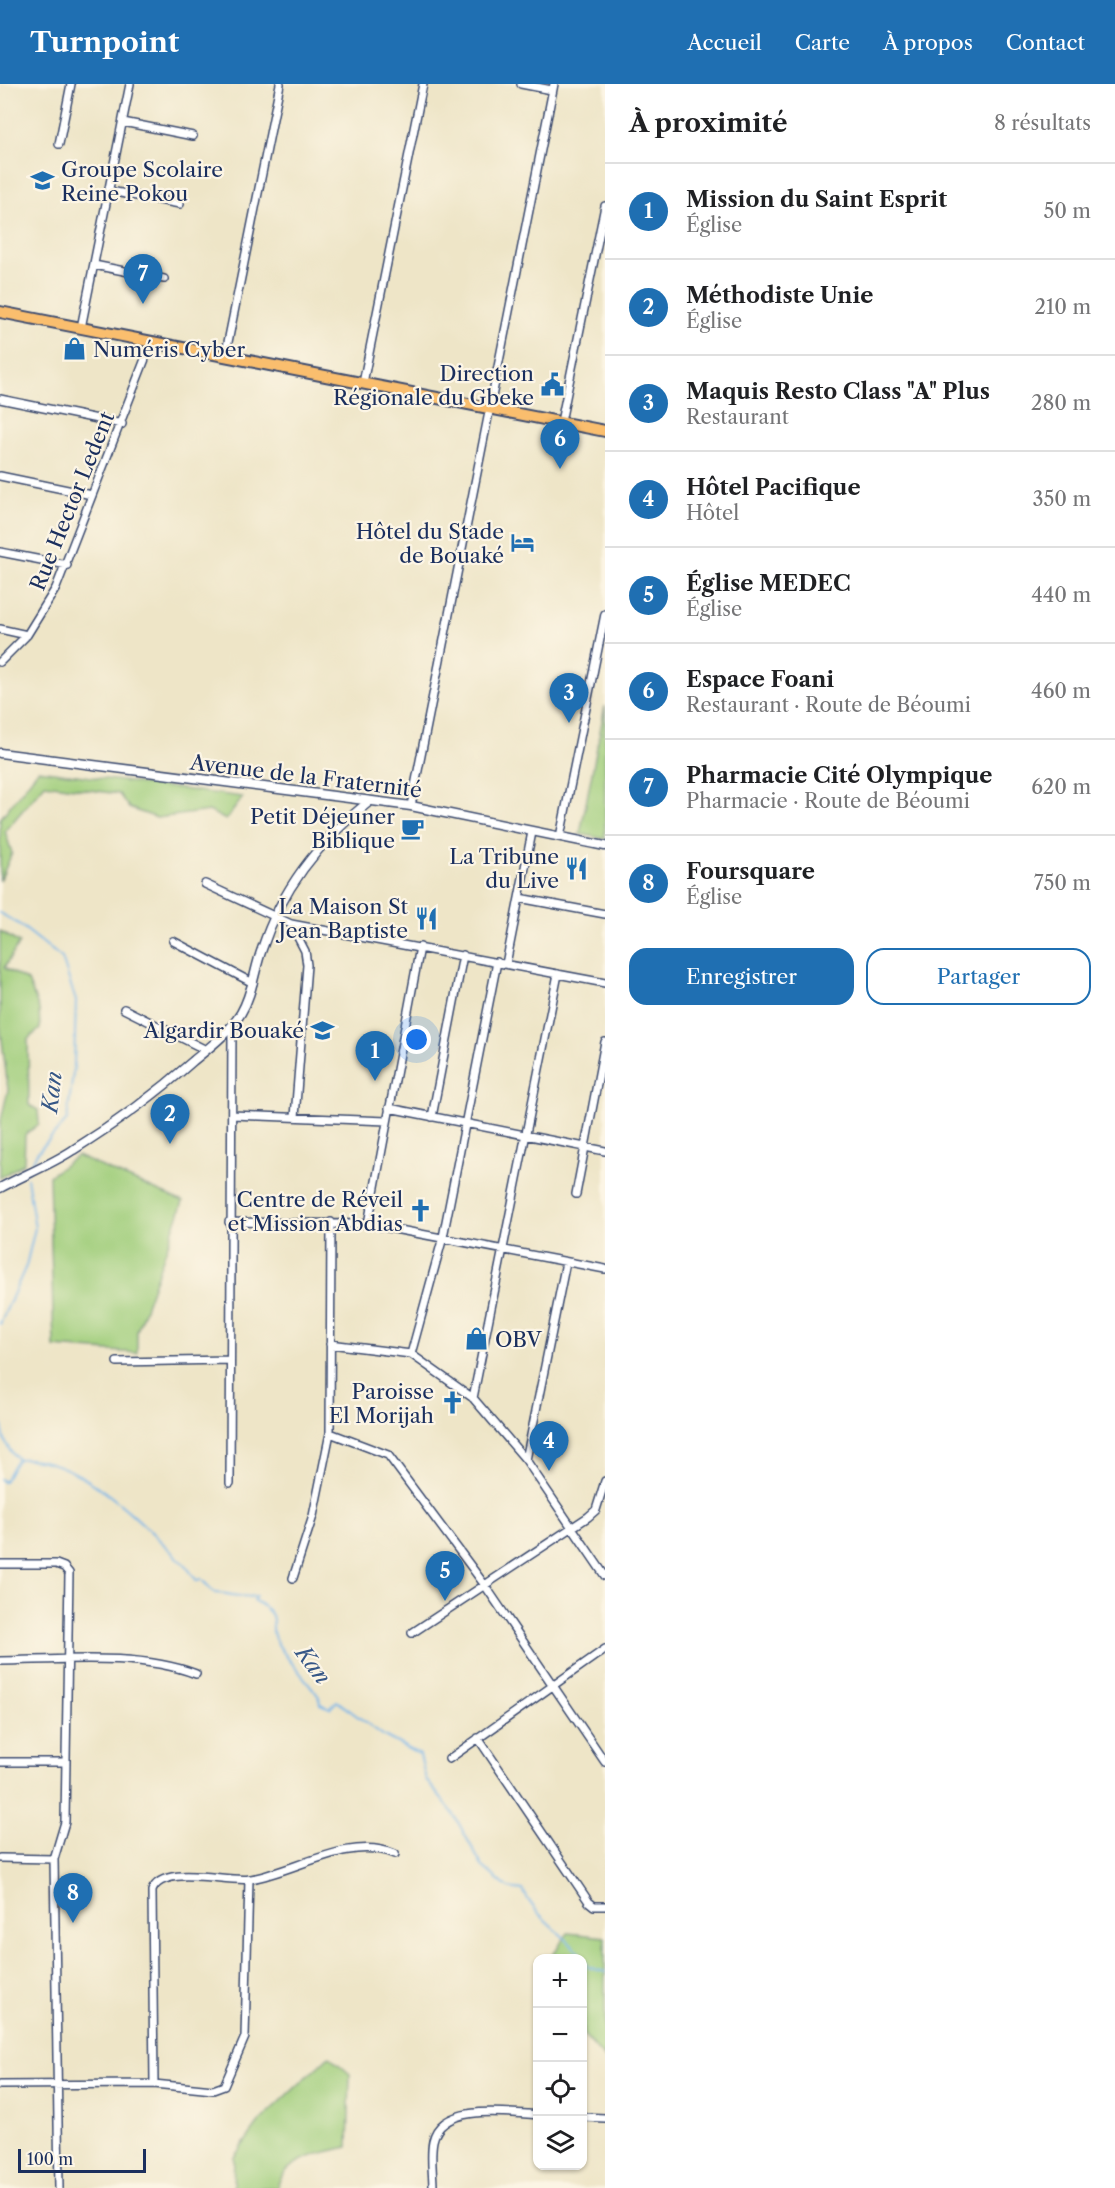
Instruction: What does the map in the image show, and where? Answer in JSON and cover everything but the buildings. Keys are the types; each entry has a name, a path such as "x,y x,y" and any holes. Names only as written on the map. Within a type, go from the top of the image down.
{"main road":[{"path":"0,312 605,430"}],"street":[{"path":"58,144 71,84"},
{"path":"81,328 130,84"},
{"path":"225,357 279,84"},
{"path":"363,383 423,84"},
{"path":"411,807 553,87 521,84"},
{"path":"123,122 193,136"},
{"path":"110,191 180,204"},
{"path":"561,422 605,206"},
{"path":"94,265 164,279"},
{"name":"Rue Hector Ledent","path":"0,662 27,635 40,616 67,565 152,341"},
{"path":"0,399 122,424"},
{"path":"0,476 92,495"},
{"path":"0,552 67,565"},
{"path":"560,837 605,614"},
{"path":"0,629 27,635"},
{"name":"Avenue de la Fraternité","path":"0,753 411,807 605,846"},
{"path":"0,1188 88,1140 140,1104 232,1026 246,1004 262,949 276,916 308,861 326,838 370,801"},
{"path":"506,964 532,832"},
{"path":"205,884 291,924 605,983"},
{"path":"519,898 605,914"},
{"path":"291,924 304,951 307,965 295,1117"},
{"path":"173,941 253,983"},
{"path":"368,1224 420,947"},
{"path":"432,1117 463,955"},
{"path":"411,1354 443,1237 497,962"},
{"path":"473,1398 558,974"},
{"path":"124,1009 206,1050"},
{"path":"230,1483 229,1222 232,1026"},
{"path":"576,1194 605,1042"},
{"path":"389,1108 605,1151"},
{"path":"232,1115 387,1121"},
{"path":"229,1222 368,1224 605,1269"},
{"path":"293,1578 313,1516 330,1433 331,1222"},
{"path":"526,1460 566,1262"},
{"path":"330,1344 411,1354 473,1398 526,1460 605,1576"},
{"path":"117,1362 230,1360"},
{"path":"330,1433 388,1455 484,1584 605,1762"},
{"path":"412,1634 484,1584 574,1528 596,1510 605,1481"},
{"path":"0,1564 56,1564 64,1567 69,1573 65,1822 54,1858 59,2188"},
{"path":"449,1759 605,1649"},
{"path":"0,1661 149,1662 176,1666 196,1674"},
{"path":"478,1738 589,1902 594,1906 605,1906"},
{"path":"0,1761 65,1762"},
{"path":"154,2084 152,1891 154,1884 160,1878 173,1876 249,1879 350,1851 369,1848 395,1854"},
{"path":"0,1858 54,1858"},
{"path":"0,2085 154,2084 213,2090 224,2086 232,2072 245,2037 249,1879"},
{"path":"433,2188 433,2142 444,2125 461,2115 480,2112 533,2115"},
{"path":"587,2117 605,2118"}],"green space":[{"path":"605,706 605,839 580,834"},
{"path":"38,770 243,797 226,820 209,811 157,818 129,808 119,794 45,784 5,831 12,853 0,881 0,819"},
{"path":"0,931 19,943 4,968 28,981 39,1009 40,1029 28,1039 29,1105 38,1110 39,1124 25,1135 24,1163 0,1178 0,1124 8,1090 0,1024"},
{"path":"77,1156 183,1202 137,1331 137,1353 54,1347 49,1176"},
{"path":"568,1933 605,1937 605,2059 587,2039 587,1954 553,1954"},
{"path":"329,2056 350,2074 348,2147 306,2158 296,2163 281,2178 277,2188 233,2188 234,2157 260,2121"}],"waterway":[{"name":"Kan","path":"0,913 20,925 62,958 76,1001 74,1065 67,1120 37,1153 27,1172"},
{"name":"Kan","path":"0,1324 26,1266 35,1228 27,1178"},
{"name":"Kan","path":"0,1404 5,1441 18,1459"},
{"name":"Kan","path":"0,1479 3,1482 18,1459 42,1461 65,1468 110,1496 186,1566 197,1581 201,1579 215,1593 256,1596 253,1600 269,1611 272,1616 273,1635 276,1641 319,1697 320,1704 330,1708 337,1701 384,1736 420,1755 426,1780 453,1813 482,1866 508,1888 523,1890 537,1911 573,1947 588,1967 605,1972"}],"place":[{"name":"Groupe Scolaire Reine Pokou","path":"43,181"},
{"name":"Pharmacie Cité Olympique","path":"143,304"},
{"name":"Numéris Cyber","path":"75,349"},
{"name":"Direction Régionale du Gbeke","path":"552,385"},
{"name":"Espace Foani","path":"560,469"},
{"name":"Hôtel du Stade de Bouaké","path":"522,543"},
{"name":"Maquis Resto Class \"A\" Plus","path":"569,723"},
{"name":"Petit Déjeuner Biblique","path":"413,828"},
{"name":"La Tribune du Live","path":"577,868"},
{"name":"La Maison St Jean Baptiste","path":"426,918"},
{"name":"Algardir Bouaké","path":"322,1030"},
{"name":"Mission du Saint Esprit","path":"375,1081"},
{"name":"Méthodiste Unie","path":"170,1144"},
{"name":"Centre de Réveil et Mission Abdias","path":"421,1211"},
{"name":"OBV","path":"477,1339"},
{"name":"Paroisse El Morijah","path":"452,1403"},
{"name":"Hôtel Pacifique","path":"549,1471"},
{"name":"Église MEDEC","path":"445,1601"},
{"name":"Foursquare","path":"73,1923"}]}
